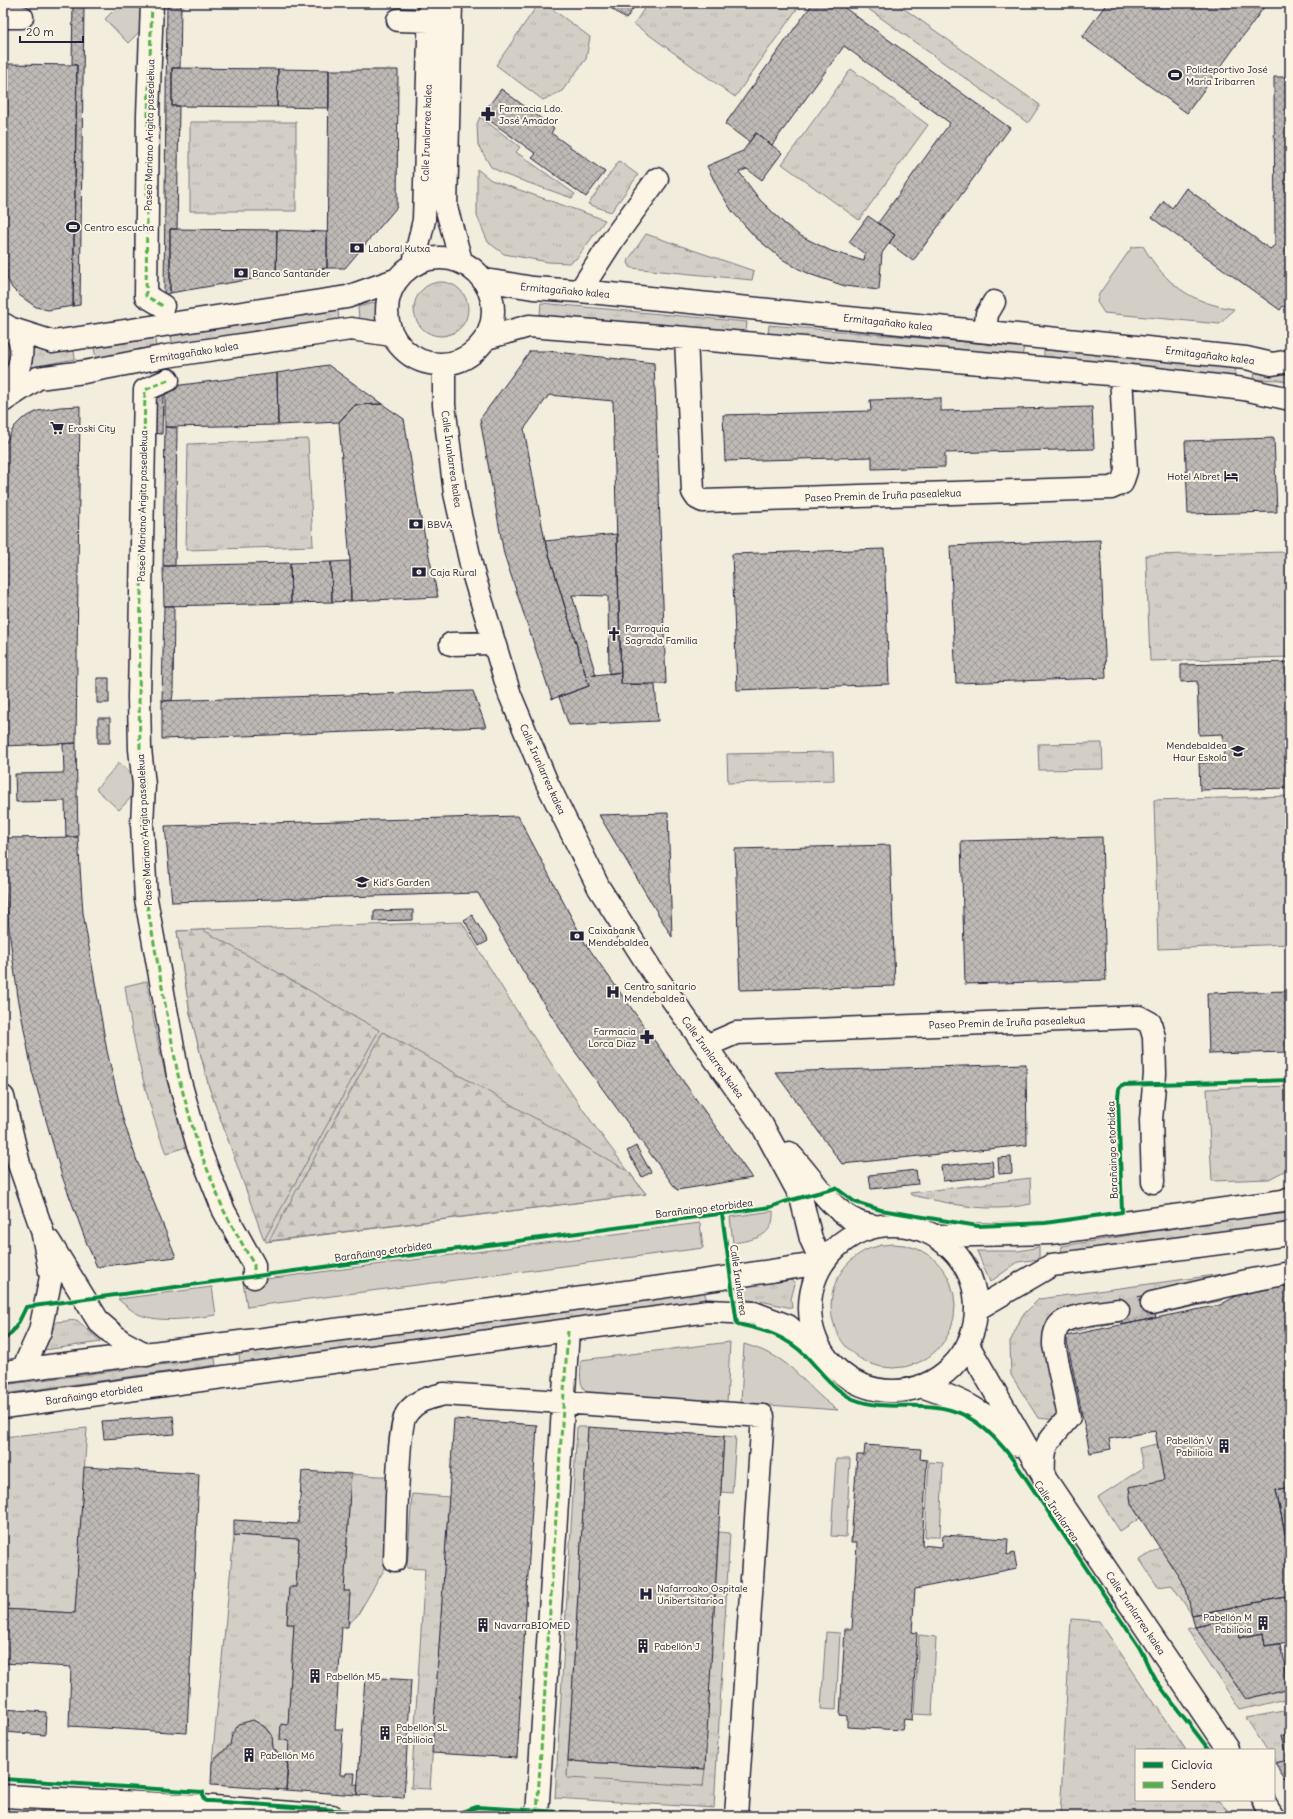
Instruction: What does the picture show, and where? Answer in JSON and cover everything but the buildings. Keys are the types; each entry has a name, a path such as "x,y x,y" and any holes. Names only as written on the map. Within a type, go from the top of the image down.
{"street":[{"name":"Paseo Mariano Arigita pasealekua","path":"152,3 148,115 146,296 163,306"},
{"name":"Calle Irunlarrea kalea","path":"451,3 446,207 461,261"},
{"name":"Calle Irunlarrea kalea","path":"414,263 424,220 430,12"},
{"path":"398,20 430,12"},
{"path":"580,291 614,238 657,179"},
{"path":"7,326 53,342 347,297 395,280 414,263 437,256 461,261 485,280 493,299 494,312 494,319 487,338 469,357 444,365 423,362 405,352 392,335 386,307 395,280"},
{"name":"Ermitagañako kalea","path":"485,280 533,288 580,291 1246,358 1272,364 1290,361"},
{"path":"985,331 987,314 994,302"},
{"path":"3,400 17,374 21,360 20,342 7,326"},
{"path":"487,338 529,326 1121,375 1244,389 1290,399"},
{"name":"Ermitagañako kalea","path":"3,400 38,378 84,372 167,356 351,329 392,335"},
{"name":"Paseo Premin de Iruña pasealekua","path":"686,338 693,492 697,498 704,501 1111,488 1122,483 1126,471 1121,375"},
{"path":"1246,358 1270,350 1290,349"},
{"name":"Calle Irunlarrea kalea","path":"444,365 444,405 455,492 473,573 510,695 547,783 599,888 652,971 762,1125 801,1197 811,1239 822,1263"},
{"name":"Paseo Mariano Arigita pasealekua","path":"168,380 145,390 139,697 140,748 144,785 142,824 146,899 178,1076 198,1146 224,1211 254,1265 254,1277"},
{"path":"451,644 493,643"},
{"name":"Paseo Premin de Iruña pasealekua","path":"706,1046 736,1033 1138,1017 1150,1023 1154,1037 1156,1083 1151,1120 1153,1182"},
{"path":"3,1097 19,1164 42,1230 51,1276 40,1331 13,1371"},
{"name":"Calle Irunlarrea kalea","path":"762,1125 842,1211 856,1221 874,1226"},
{"path":"937,1236 1050,1233 1283,1201 1290,1198"},
{"path":"892,1224 910,1226 937,1236 958,1254 972,1279 977,1309 975,1328 968,1345 956,1364 946,1373 921,1386 910,1389 888,1391 861,1384 847,1377 834,1367 820,1347 812,1324 810,1298 815,1279 822,1263 844,1240 858,1232 874,1226 892,1224"},
{"path":"42,1230 99,1322 121,1341 148,1355"},
{"path":"977,1309 1052,1265 1290,1234"},
{"path":"13,1371 148,1355 714,1279 822,1263"},
{"path":"1152,1303 1247,1281 1290,1273"},
{"path":"1044,1477 1043,1457 1046,1445 1069,1417 1054,1345 1054,1335 1060,1324 1074,1318 1118,1310"},
{"name":"Barañaingo etorbidea","path":"3,1407 708,1312 754,1313 788,1326 834,1367"},
{"path":"536,1816 568,1330"},
{"name":"Calle Irunlarrea kalea","path":"968,1345 1044,1477 1228,1749"},
{"name":"Calle Irunlarrea kalea","path":"921,1386 964,1402 983,1412 1002,1429 1044,1477"},
{"path":"395,1560 400,1444 406,1414 422,1399 444,1394 563,1401 763,1416 736,1816"},
{"path":"3,1796 199,1811 332,1816"}],"green space":[{"path":"121,3 135,3 151,20 128,43 105,19"},
{"path":"539,3 544,3 590,37 586,59 562,91 543,100 496,65"},
{"path":"648,3 801,3 735,97 634,24"},
{"path":"860,3 896,3 1040,105 1028,123"},
{"path":"851,69 928,125 859,220 782,164"},
{"path":"480,117 520,147 516,152 575,194 572,198 506,175 491,167 478,145 477,124"},
{"path":"190,122 296,122 296,211 190,211"},
{"path":"619,161 638,175 611,212 588,204"},
{"path":"477,169 491,180 605,220 577,258 569,263 548,262 504,254 488,242 477,216"},
{"path":"646,234 754,271 752,280 631,268 628,263 629,259"},
{"path":"1143,246 1160,271 1181,290 1205,302 1234,309 1220,324 1104,313 1097,302 1099,294 1132,247"},
{"path":"436,282 446,282 456,286 464,294 468,304 468,314 464,324 456,332 446,336 436,336 426,332 418,324 414,314 414,304 418,294 426,286"},
{"path":"376,302 375,323 359,319 358,307"},
{"path":"541,303 747,322 746,332 540,315"},
{"path":"338,310 339,320 173,346 171,336"},
{"path":"769,325 1024,347 1022,356 768,335"},
{"path":"155,338 156,348 96,358 94,348"},
{"path":"32,347 53,352 74,351 75,359 32,367"},
{"path":"1044,350 1236,365 1235,376 1044,360"},
{"path":"1255,369 1290,371 1290,383 1280,380 1254,379"},
{"path":"308,439 313,546 186,550 188,444"},
{"path":"1290,552 1290,657 1150,661 1146,555"},
{"path":"1102,743 1103,769 1039,770 1038,744"},
{"path":"833,752 834,780 728,783 727,754"},
{"path":"119,763 143,785 119,810 96,789"},
{"path":"1290,796 1290,944 1158,949 1154,800"},
{"path":"462,922 527,1027 573,1095 646,1194 266,1242 209,1087 190,1013 177,931 203,930 209,928 213,930"},
{"path":"203,930 379,1030 264,1240 209,1087 190,1013 177,931"},
{"path":"147,981 163,1065 174,1106 188,1146 166,1154 152,1113 141,1071 125,986"},
{"path":"383,1032 628,1171 646,1194 269,1241"},
{"path":"1290,1086 1290,1168 1269,1179 1212,1181 1207,1089"},
{"path":"1030,1178 1031,1204 1014,1207 986,1208 965,1206 911,1195 910,1193"},
{"path":"773,1211 773,1220 770,1227 761,1236 733,1243 730,1217"},
{"path":"1290,1213 1290,1226 1061,1255 1062,1246 1225,1220"},
{"path":"700,1223 703,1248 247,1307 243,1282"},
{"path":"893,1244 905,1245 917,1249 927,1254 937,1262 945,1272 950,1282 954,1294 954,1318 950,1330 945,1340 937,1350 927,1358 917,1363 905,1367 893,1368 881,1367 869,1363 859,1358 849,1350 841,1340 836,1330 832,1318 831,1306 832,1294 836,1282 841,1272 849,1262 859,1254 869,1249 881,1245"},
{"path":"1039,1247 1039,1259 1018,1262 990,1282 977,1251 1019,1251"},
{"path":"1245,1271 1247,1287 1220,1301 1062,1334 1057,1420 1038,1418 1011,1375 1010,1342 1022,1316 1039,1299"},
{"path":"792,1280 795,1284 791,1299 792,1308 765,1302 740,1299 737,1287"},
{"path":"212,1287 216,1315 197,1318 166,1320 147,1317 138,1314 118,1299"},
{"path":"704,1291 707,1301 240,1364 239,1354"},
{"path":"77,1320 101,1342 44,1350 56,1322"},
{"path":"730,1342 727,1403 591,1395 582,1384 580,1375 581,1360"},
{"path":"744,1344 768,1353 784,1362 838,1410 741,1403"},
{"path":"215,1358 216,1365 3,1394 3,1385"},
{"path":"577,1427 588,1427 567,1777 703,1786 719,1532 730,1533 714,1808 555,1798"},
{"path":"87,1428 75,1613 3,1609 3,1437"},
{"path":"724,1436 736,1437 732,1493 721,1492"},
{"path":"1157,1444 1164,1480 1129,1488 1131,1504 1140,1518 1120,1531 1098,1497 1143,1468 1139,1448"},
{"path":"836,1459 850,1459 846,1537 831,1536"},
{"path":"929,1462 943,1463 940,1537 925,1537"},
{"path":"351,1474 393,1477 388,1563 357,1616 348,1624 350,1591 344,1591"},
{"path":"412,1494 449,1497 430,1789 411,1788 425,1569 407,1568"},
{"path":"234,1535 299,1539 296,1587 289,1587 287,1624 294,1624 288,1725 281,1725 280,1740 289,1741 288,1765 273,1748 272,1736 265,1727 253,1720 212,1762"},
{"path":"1160,1547 1186,1588 1192,1615 1172,1585 1158,1587 1140,1560"},
{"path":"1071,1619 1099,1621 1185,1749 1135,1749 1135,1801 1221,1801 1231,1816 1060,1816"},
{"path":"1195,1627 1246,1699 1289,1688 1290,1698 1240,1710 1187,1629"},
{"path":"826,1632 840,1633 836,1710 821,1709"},
{"path":"919,1635 936,1637 932,1715 914,1714"},
{"path":"1290,1710 1290,1734 1282,1736 1288,1760 1275,1763 1275,1749 1266,1749 1246,1718"},
{"path":"568,1761 705,1769 703,1786 567,1778"},
{"path":"474,1813 525,1815 465,1816"}],"tunnel":[{"path":"1118,1310 1152,1303"}],"marked path":[{"path":"152,3 148,115 146,296 163,306"},
{"path":"168,380 145,390 139,697 140,749 144,785 142,824 146,899 178,1075 198,1146 224,1211 254,1265 254,1277"},
{"path":"537,1813 568,1330"}],"cycle path":[{"path":"3,1340 14,1329 26,1307 771,1207 836,1188 855,1202 881,1210 978,1226 1045,1223 1122,1212 1118,1098 1119,1089 1122,1085 1290,1080"},
{"name":"Calle Irunlarrea","path":"722,1214 737,1324 765,1331 783,1339 799,1349 833,1385 853,1399 881,1405 937,1407 951,1410 966,1416 990,1433 1018,1467 1139,1647 1150,1670 1167,1696 1208,1749"},
{"path":"3,1779 203,1792 203,1797 206,1801 375,1813 446,1816"},
{"path":"449,1816 477,1807 626,1816"}],"place":[{"name":"Polideportivo José María Iribarren","path":"1175,75"},
{"name":"Farmacia Ldo. José Amador","path":"488,114"},
{"name":"Centro escucha","path":"73,227"},
{"name":"Laboral Kutxa","path":"357,248"},
{"name":"Banco Santander","path":"241,273"},
{"name":"Eroski City","path":"57,428"},
{"name":"Hotel Albret","path":"1231,476"},
{"name":"BBVA","path":"416,524"},
{"name":"Caja Rural","path":"419,572"},
{"name":"Parroquia Sagrada Familia","path":"614,634"},
{"name":"Mendebaldea Haur Eskola","path":"1238,751"},
{"name":"Kid's Garden","path":"362,882"},
{"name":"Caixabank Mendebaldea","path":"577,936"},
{"name":"Centro sanitario Mendebaldea","path":"613,992"},
{"name":"Farmacia Lorca Díaz","path":"647,1037"},
{"name":"Pabellón V Pabilioia","path":"1224,1446"},
{"name":"Nafarroako Ospitale Unibertsitarioa","path":"646,1594"},
{"name":"Pabellón M Pabilioia","path":"1263,1623"},
{"name":"NavarraBIOMED","path":"483,1625"},
{"name":"Pabellón J","path":"643,1646"},
{"name":"Pabellón M5","path":"315,1676"},
{"name":"Pabellón SL Pabilioia","path":"385,1733"},
{"name":"Pabellón M6","path":"249,1755"}]}
